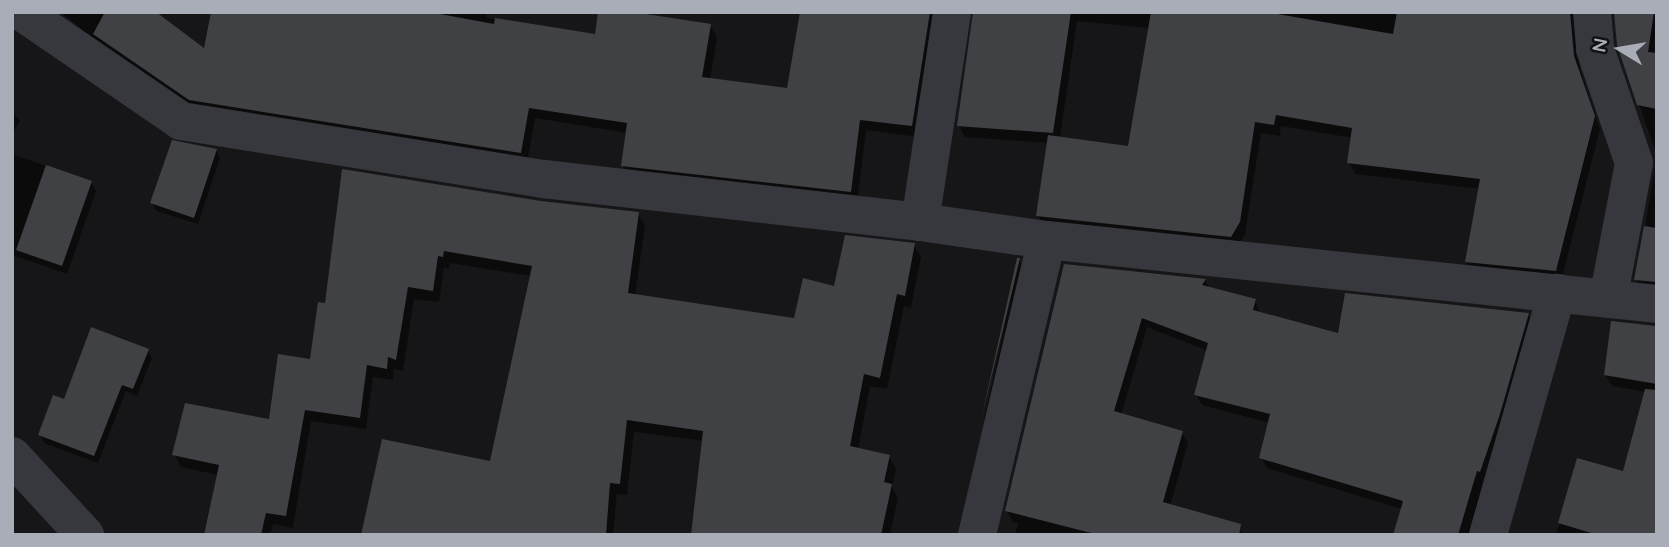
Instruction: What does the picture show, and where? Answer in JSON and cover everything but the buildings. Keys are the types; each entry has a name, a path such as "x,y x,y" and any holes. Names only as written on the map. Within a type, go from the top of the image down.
{"street":[{"path":"22,12 181,121 544,179 920,222 1046,240 1657,304"},
{"path":"920,222 951,12"},
{"path":"1592,12 1595,48 1634,163 1608,299"},
{"path":"978,535 1046,240"},
{"path":"1488,535 1557,293"},
{"path":"12,457 85,535"}]}
